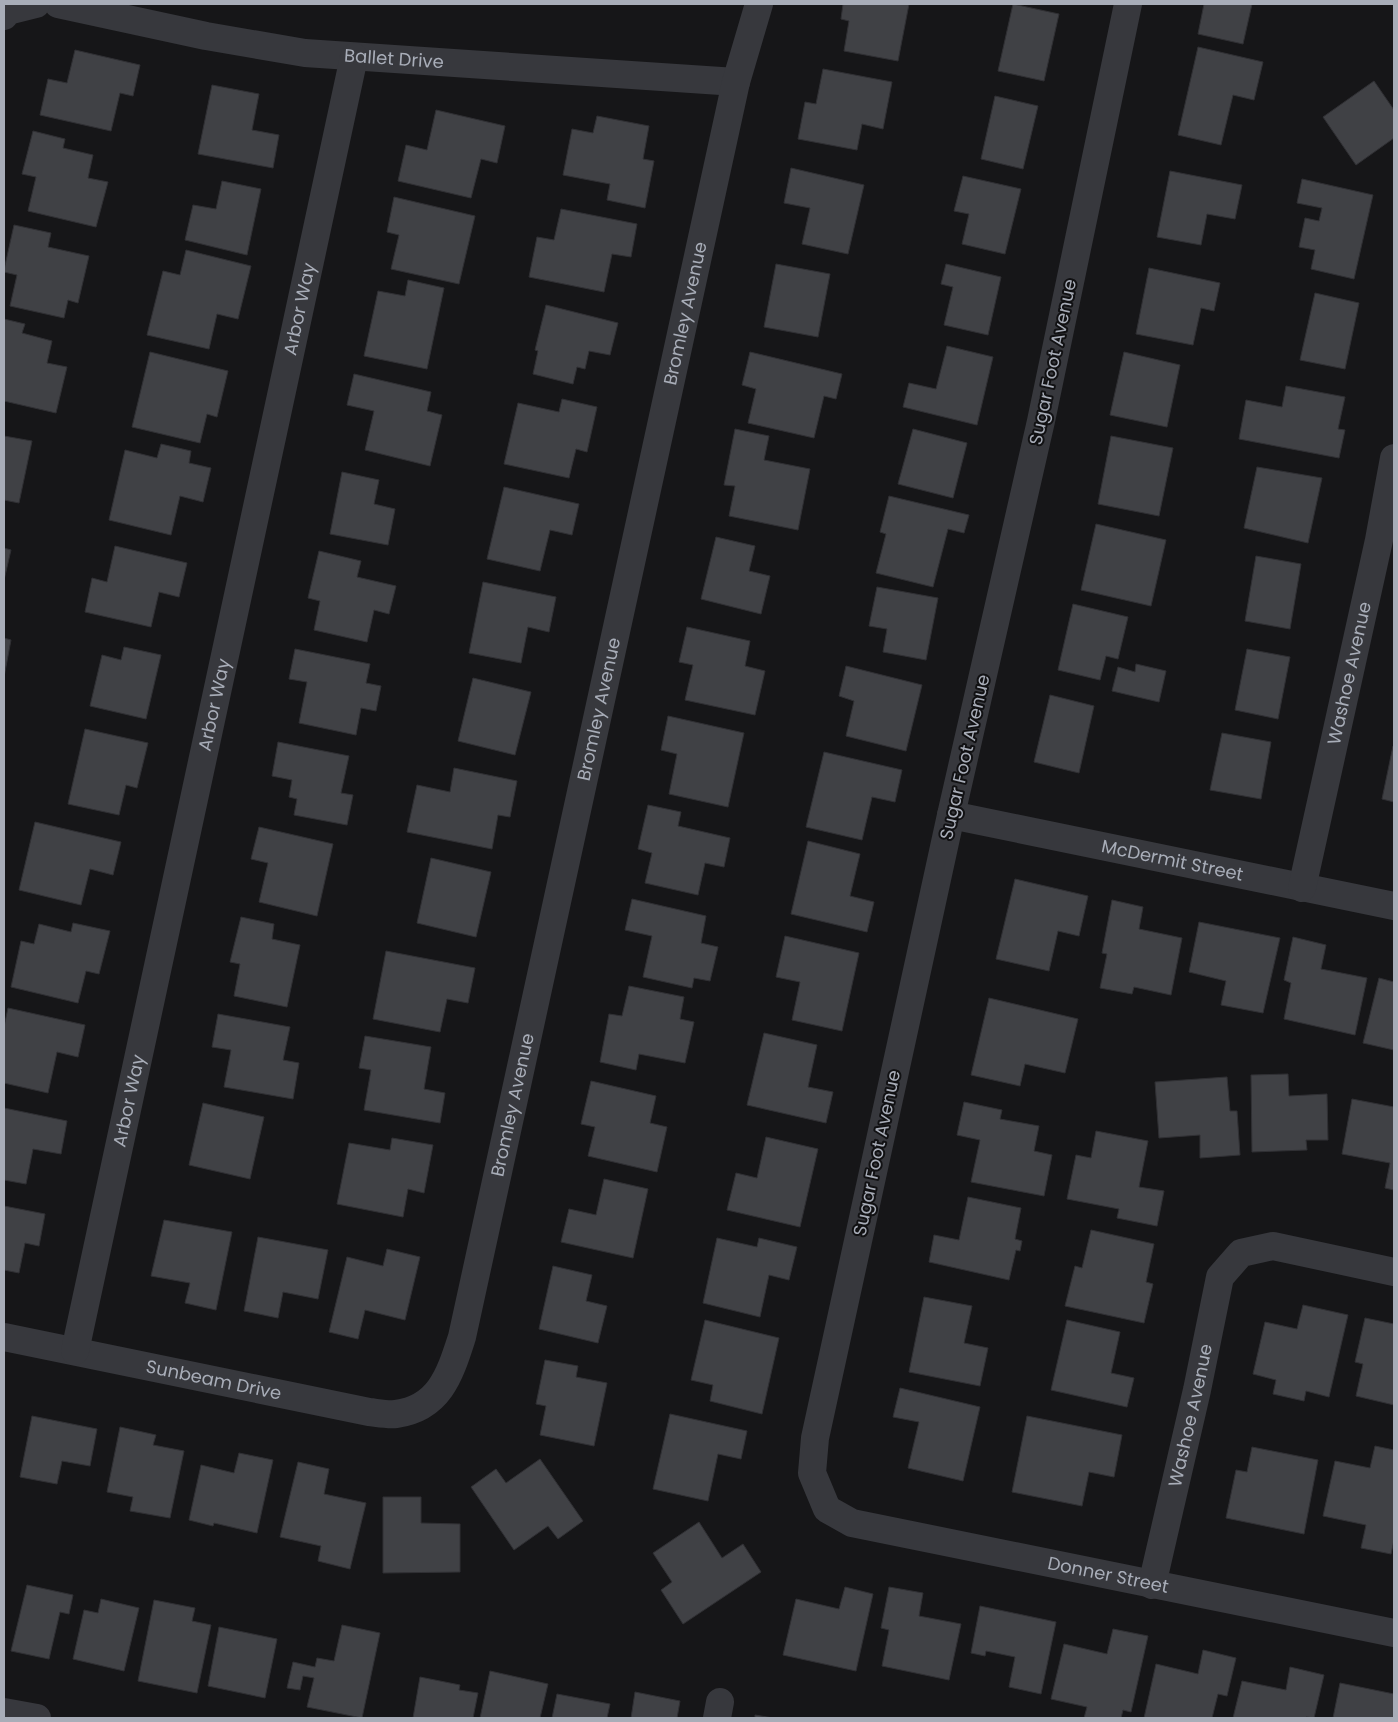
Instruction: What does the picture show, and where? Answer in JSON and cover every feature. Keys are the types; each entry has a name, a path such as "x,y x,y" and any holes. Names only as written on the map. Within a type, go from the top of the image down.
{"street":[{"path":"6,14 36,4"},
{"name":"Ballet Drive","path":"58,4 215,38 305,53 736,82"},
{"name":"Bromley Avenue","path":"424,1405 444,1386 454,1364 462,1337 736,82 759,4"},
{"name":"Sugar Foot Avenue","path":"827,1509 812,1473 815,1438 951,815 1041,421 1128,4"},
{"name":"Arbor Way","path":"75,1351 354,57"},
{"name":"Washoe Avenue","path":"1302,888 1387,542 1394,458"},
{"name":"McDermit Street","path":"951,815 1394,906"},
{"name":"Washoe Avenue","path":"1152,1585 1197,1390 1220,1277 1241,1253 1273,1246 1394,1272"},
{"name":"Sunbeam Drive","path":"4,1336 369,1412 396,1414 424,1405"},
{"name":"Donner Street","path":"827,1509 852,1523 1394,1633"},
{"path":"4,1712 37,1718"}],"building":[{"path":"843,4 909,4 898,61 844,51 849,21 841,19"},
{"path":"1013,4 1059,14 1044,81 998,71"},
{"path":"1204,4 1252,4 1243,44 1198,34"},
{"path":"1198,47 1263,62 1254,100 1233,95 1221,145 1178,135"},
{"path":"75,50 140,65 133,96 120,93 111,131 40,115 48,79 67,83"},
{"path":"823,69 892,82 883,129 862,124 857,150 798,139 805,102 816,104"},
{"path":"1374,81 1394,110 1394,138 1356,165 1323,117"},
{"path":"212,85 259,94 252,130 279,135 273,168 198,154"},
{"path":"995,96 1038,106 1023,169 981,159"},
{"path":"436,110 505,126 497,163 481,159 471,198 398,181 406,145 427,150"},
{"path":"597,116 649,126 643,159 654,161 645,208 607,200 610,184 563,175 572,129 593,133"},
{"path":"33,131 65,139 63,148 93,155 88,178 108,182 96,227 28,211 36,177 22,174"},
{"path":"791,168 864,185 848,254 802,244 810,208 784,203"},
{"path":"1170,171 1242,185 1235,219 1207,214 1201,245 1157,237"},
{"path":"963,176 1021,189 1005,254 962,244 969,214 954,211"},
{"path":"1302,179 1373,195 1354,279 1311,269 1315,250 1299,247 1305,218 1319,221 1322,208 1297,203"},
{"path":"222,181 261,189 247,255 185,240 193,205 216,209"},
{"path":"394,197 475,216 459,284 391,269 399,235 387,232"},
{"path":"561,209 637,224 631,257 612,254 604,292 529,277 537,237 554,240"},
{"path":"14,225 51,233 48,247 89,256 78,303 68,300 64,318 10,306 17,275 4,272 4,270"},
{"path":"186,250 251,266 238,319 217,314 209,349 147,335 163,271 180,275"},
{"path":"776,264 830,274 818,337 764,327"},
{"path":"946,264 1001,277 988,335 944,325 953,287 941,284"},
{"path":"1149,268 1220,283 1214,311 1201,308 1193,345 1136,334"},
{"path":"408,280 444,288 427,369 364,356 378,291 405,296"},
{"path":"1315,293 1359,303 1345,369 1300,360"},
{"path":"546,305 618,323 610,355 589,351 585,369 577,367 573,384 533,374 538,351 535,350"},
{"path":"4,319 25,324 22,333 52,341 47,363 67,367 56,413 4,401"},
{"path":"947,346 993,357 977,425 903,407 909,383 936,389"},
{"path":"150,352 228,371 217,417 207,414 200,443 132,427"},
{"path":"750,352 842,374 836,399 824,396 814,438 748,423 756,389 742,385"},
{"path":"1124,352 1180,365 1167,427 1110,415"},
{"path":"354,374 431,392 427,411 442,415 430,466 365,450 374,411 347,405"},
{"path":"1286,386 1345,397 1338,429 1345,430 1339,458 1239,439 1246,400 1282,407"},
{"path":"562,399 597,407 587,452 576,449 569,478 504,464 518,403 559,412"},
{"path":"735,429 769,436 764,460 810,469 798,530 729,516 735,486 724,485"},
{"path":"913,429 967,443 953,498 898,484"},
{"path":"4,436 32,441 19,503 4,500"},
{"path":"1111,436 1173,448 1159,516 1098,504"},
{"path":"161,444 191,451 189,463 211,468 203,502 180,496 171,535 109,520 125,450 157,458"},
{"path":"1257,467 1322,478 1308,543 1244,528"},
{"path":"342,472 379,480 374,504 395,509 388,545 330,534"},
{"path":"504,487 579,504 572,535 550,530 540,571 487,559"},
{"path":"889,496 969,515 964,533 948,529 933,587 876,573 886,534 880,532"},
{"path":"1096,524 1166,540 1151,606 1081,590"},
{"path":"716,537 755,546 749,571 770,576 761,614 701,599"},
{"path":"115,546 187,563 179,597 159,592 151,627 85,612 92,578 107,582"},
{"path":"4,548 11,550 4,580"},
{"path":"319,551 361,561 357,577 396,586 389,614 374,610 367,642 314,630 320,601 308,598"},
{"path":"1256,556 1301,564 1290,629 1245,621"},
{"path":"483,582 556,597 549,632 528,627 521,663 469,653"},
{"path":"877,587 938,598 926,660 883,652 887,629 869,626"},
{"path":"1073,604 1128,617 1118,659 1106,656 1100,680 1058,670"},
{"path":"687,627 750,641 745,666 765,671 755,715 685,700 693,665 679,662"},
{"path":"4,638 11,640 4,677"},
{"path":"124,647 161,655 146,719 90,706 102,655 121,660"},
{"path":"295,649 370,664 366,683 381,686 376,711 361,708 356,735 299,723 307,682 289,679"},
{"path":"1247,649 1290,657 1278,719 1235,710"},
{"path":"1136,664 1166,671 1159,702 1112,691 1118,667 1135,672"},
{"path":"846,666 922,685 906,751 846,736 854,701 839,696"},
{"path":"473,678 531,692 515,755 458,741"},
{"path":"1050,695 1094,706 1079,773 1034,762"},
{"path":"668,716 744,733 728,807 669,794 677,754 661,750"},
{"path":"85,729 148,743 137,788 126,785 119,815 68,804"},
{"path":"1222,733 1271,742 1261,799 1210,790"},
{"path":"278,742 349,756 341,793 353,795 347,825 294,815 297,799 289,797 292,780 272,776"},
{"path":"1394,747 1394,802 1382,799"},
{"path":"824,752 902,770 895,802 872,797 862,840 806,827"},
{"path":"454,768 517,781 510,817 498,815 492,849 407,832 417,785 450,792"},
{"path":"648,805 681,812 678,826 730,838 724,867 705,863 698,895 645,883 652,853 638,849"},
{"path":"35,822 121,842 113,875 90,869 81,905 19,890"},
{"path":"259,827 333,844 317,916 259,902 268,863 251,859"},
{"path":"808,841 860,854 850,896 874,902 867,932 791,914"},
{"path":"431,858 491,872 476,937 417,923"},
{"path":"1015,879 1088,896 1079,936 1058,931 1049,971 996,959"},
{"path":"632,899 706,916 701,943 718,947 710,981 694,978 692,988 643,977 652,936 625,930"},
{"path":"1112,900 1143,907 1139,929 1182,938 1171,995 1134,987 1132,994 1100,988 1107,954 1102,953"},
{"path":"241,917 274,924 272,939 300,945 287,1007 234,996 240,964 230,962"},
{"path":"1199,922 1280,938 1263,1013 1221,1005 1226,981 1189,972"},
{"path":"73,923 110,931 99,974 86,971 78,1003 11,987 21,941 34,944 39,924 71,932"},
{"path":"785,936 859,953 842,1031 792,1020 800,982 776,977"},
{"path":"1293,937 1326,945 1321,969 1367,978 1355,1035 1284,1019 1291,983 1284,980"},
{"path":"386,951 475,968 468,1003 447,999 440,1032 373,1019"},
{"path":"1379,978 1394,982 1394,1050 1363,1043"},
{"path":"629,986 684,997 680,1019 694,1022 685,1063 639,1054 636,1070 600,1062 609,1014 622,1016"},
{"path":"989,998 1078,1019 1065,1073 1025,1064 1020,1086 971,1075"},
{"path":"8,1008 85,1025 78,1057 57,1052 48,1093 4,1083 4,1027"},
{"path":"218,1014 290,1027 283,1060 299,1063 293,1099 224,1087 231,1050 212,1047"},
{"path":"764,1033 817,1045 808,1087 833,1092 826,1123 747,1105"},
{"path":"365,1036 431,1047 424,1089 445,1093 440,1123 364,1110 371,1070 359,1068"},
{"path":"1288,1074 1289,1096 1327,1094 1328,1140 1306,1140 1307,1150 1252,1152 1251,1075"},
{"path":"1227,1077 1230,1111 1237,1111 1240,1155 1200,1158 1200,1135 1159,1138 1155,1082"},
{"path":"591,1081 656,1096 650,1123 667,1127 657,1172 588,1156 595,1127 581,1124"},
{"path":"1352,1099 1394,1107 1394,1190 1385,1188 1390,1163 1342,1154"},
{"path":"964,1102 1002,1110 1000,1119 1039,1126 1034,1151 1052,1155 1044,1196 971,1182 980,1140 957,1135"},
{"path":"203,1103 264,1117 250,1179 189,1165"},
{"path":"4,1108 67,1121 61,1154 33,1149 26,1184 4,1180"},
{"path":"1096,1131 1148,1141 1139,1187 1164,1191 1157,1226 1117,1218 1119,1209 1067,1199 1076,1155 1091,1158"},
{"path":"766,1137 818,1149 800,1227 727,1210 736,1173 757,1178"},
{"path":"392,1138 433,1145 424,1193 408,1189 403,1217 337,1204 349,1143 390,1150"},
{"path":"604,1179 648,1189 633,1258 561,1242 569,1209 596,1215"},
{"path":"968,1197 1021,1208 1015,1239 1022,1241 1020,1251 1016,1250 1009,1280 929,1262 934,1235 959,1240"},
{"path":"4,1206 45,1214 39,1246 25,1243 19,1273 4,1270"},
{"path":"164,1220 232,1232 216,1310 185,1303 190,1283 151,1276"},
{"path":"1091,1230 1154,1244 1146,1282 1153,1284 1144,1323 1065,1306 1075,1266 1082,1268"},
{"path":"258,1237 328,1250 318,1299 283,1292 278,1318 244,1311"},
{"path":"717,1238 757,1247 759,1238 797,1247 789,1280 769,1275 760,1317 703,1303"},
{"path":"387,1249 420,1257 405,1320 365,1310 358,1339 329,1332 347,1257 383,1266"},
{"path":"553,1266 592,1275 586,1301 607,1306 598,1343 539,1329"},
{"path":"924,1297 972,1306 964,1343 988,1348 980,1386 909,1372"},
{"path":"1303,1305 1348,1315 1329,1397 1306,1391 1304,1401 1273,1394 1276,1380 1253,1374 1265,1322 1297,1329"},
{"path":"1365,1318 1394,1324 1394,1405 1356,1396 1363,1364 1355,1362"},
{"path":"705,1320 779,1338 762,1414 710,1401 713,1385 691,1380"},
{"path":"1067,1320 1120,1332 1111,1373 1134,1378 1127,1407 1051,1390"},
{"path":"545,1360 578,1366 576,1377 607,1383 594,1446 540,1435 546,1406 536,1404"},
{"path":"900,1388 980,1407 963,1481 908,1468 919,1422 893,1417"},
{"path":"670,1414 747,1431 741,1459 718,1454 708,1501 653,1489"},
{"path":"32,1416 97,1429 90,1466 62,1461 57,1484 20,1477"},
{"path":"1027,1416 1122,1435 1114,1477 1089,1472 1082,1506 1012,1492"},
{"path":"120,1427 156,1435 153,1445 184,1451 170,1518 130,1511 133,1497 107,1492"},
{"path":"1375,1446 1394,1450 1394,1540 1391,1554 1361,1548 1366,1525 1323,1516 1335,1461 1370,1468"},
{"path":"1252,1447 1318,1460 1304,1534 1226,1518 1236,1470 1247,1472"},
{"path":"239,1453 273,1460 257,1533 214,1523 213,1526 189,1520 201,1465 234,1473"},
{"path":"540,1459 583,1521 558,1539 548,1526 514,1550 471,1487 496,1469 506,1483"},
{"path":"298,1462 329,1469 324,1494 366,1503 350,1569 318,1561 321,1546 280,1537"},
{"path":"383,1497 421,1497 421,1523 460,1524 460,1572 383,1573"},
{"path":"699,1522 722,1558 743,1544 761,1572 683,1624 661,1590 672,1582 653,1553"},
{"path":"27,1585 73,1595 69,1614 60,1612 49,1659 11,1651"},
{"path":"845,1587 873,1594 856,1671 783,1655 796,1599 839,1609"},
{"path":"889,1587 923,1593 919,1616 961,1624 949,1680 882,1666 889,1630 881,1628"},
{"path":"101,1599 139,1608 124,1671 73,1659 84,1610 98,1613"},
{"path":"154,1600 195,1608 192,1621 211,1625 197,1693 138,1681"},
{"path":"980,1606 1056,1622 1041,1694 1009,1687 1015,1657 986,1651 985,1656 971,1653"},
{"path":"342,1625 380,1633 362,1718 307,1707 314,1678 303,1676 300,1690 287,1688 293,1662 315,1667 317,1658 334,1661"},
{"path":"219,1627 277,1639 265,1698 208,1686"},
{"path":"1113,1629 1148,1636 1131,1712 1123,1710 1121,1718 1084,1718 1087,1707 1051,1699 1064,1644 1107,1654"},
{"path":"1203,1650 1236,1658 1227,1696 1218,1694 1212,1718 1144,1718 1156,1664 1198,1674"},
{"path":"1290,1667 1324,1675 1314,1718 1233,1718 1242,1681 1286,1690"},
{"path":"490,1671 548,1684 540,1718 480,1718"},
{"path":"420,1677 460,1685 459,1690 478,1693 473,1718 413,1718"},
{"path":"1340,1683 1394,1694 1394,1718 1333,1718"},
{"path":"635,1692 680,1701 677,1718 631,1718"},
{"path":"557,1694 610,1704 607,1718 552,1718"},
{"path":"755,1715 773,1718 755,1718"}]}
